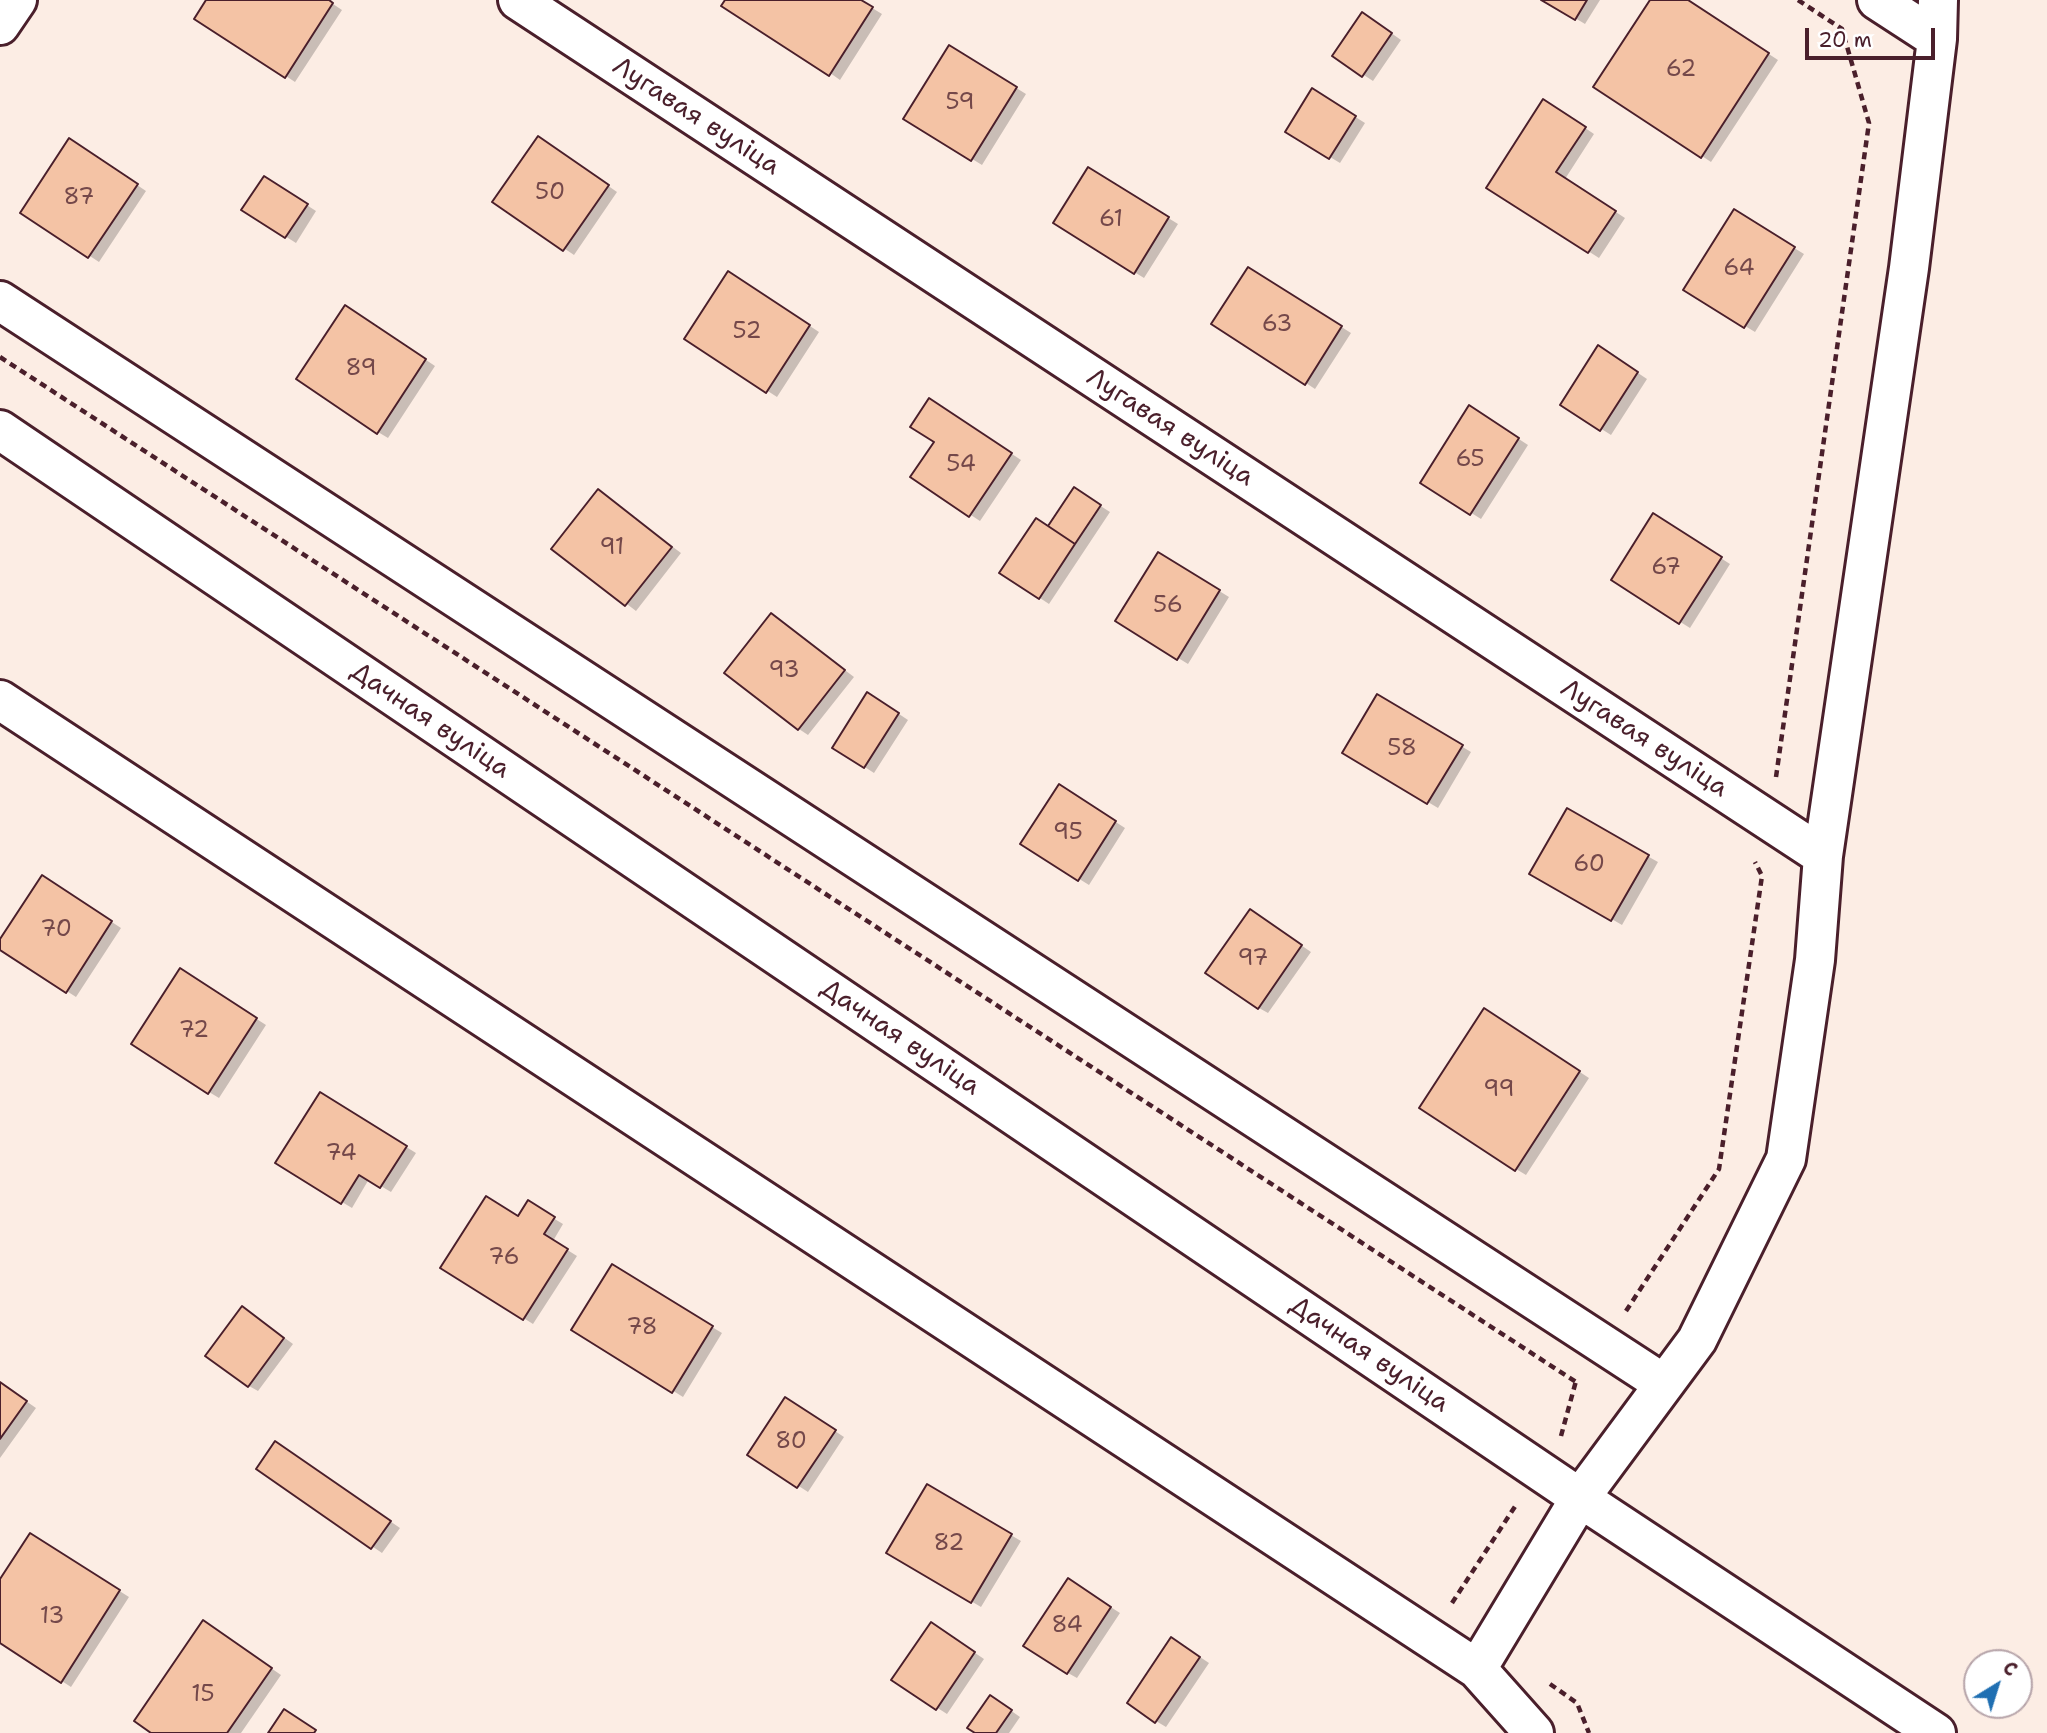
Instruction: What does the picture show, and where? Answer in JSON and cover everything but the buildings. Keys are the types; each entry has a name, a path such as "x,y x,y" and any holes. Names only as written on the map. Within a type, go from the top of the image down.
{"street":[{"path":"0,25 17,0"},
{"name":"Лугавая вуліца","path":"518,0 1823,856"},
{"path":"1877,0 1937,39"},
{"path":"1477,1669 1580,1498 1697,1340 1786,1159 1815,960 1823,856 1909,268 1937,39 1938,0"},
{"path":"0,301 1664,1384"},
{"name":"Дачная вуліца","path":"0,430 1580,1498 1936,1733"},
{"path":"0,700 1477,1669 1534,1733"}],"path":[{"path":"0,357 1576,1382"}]}
